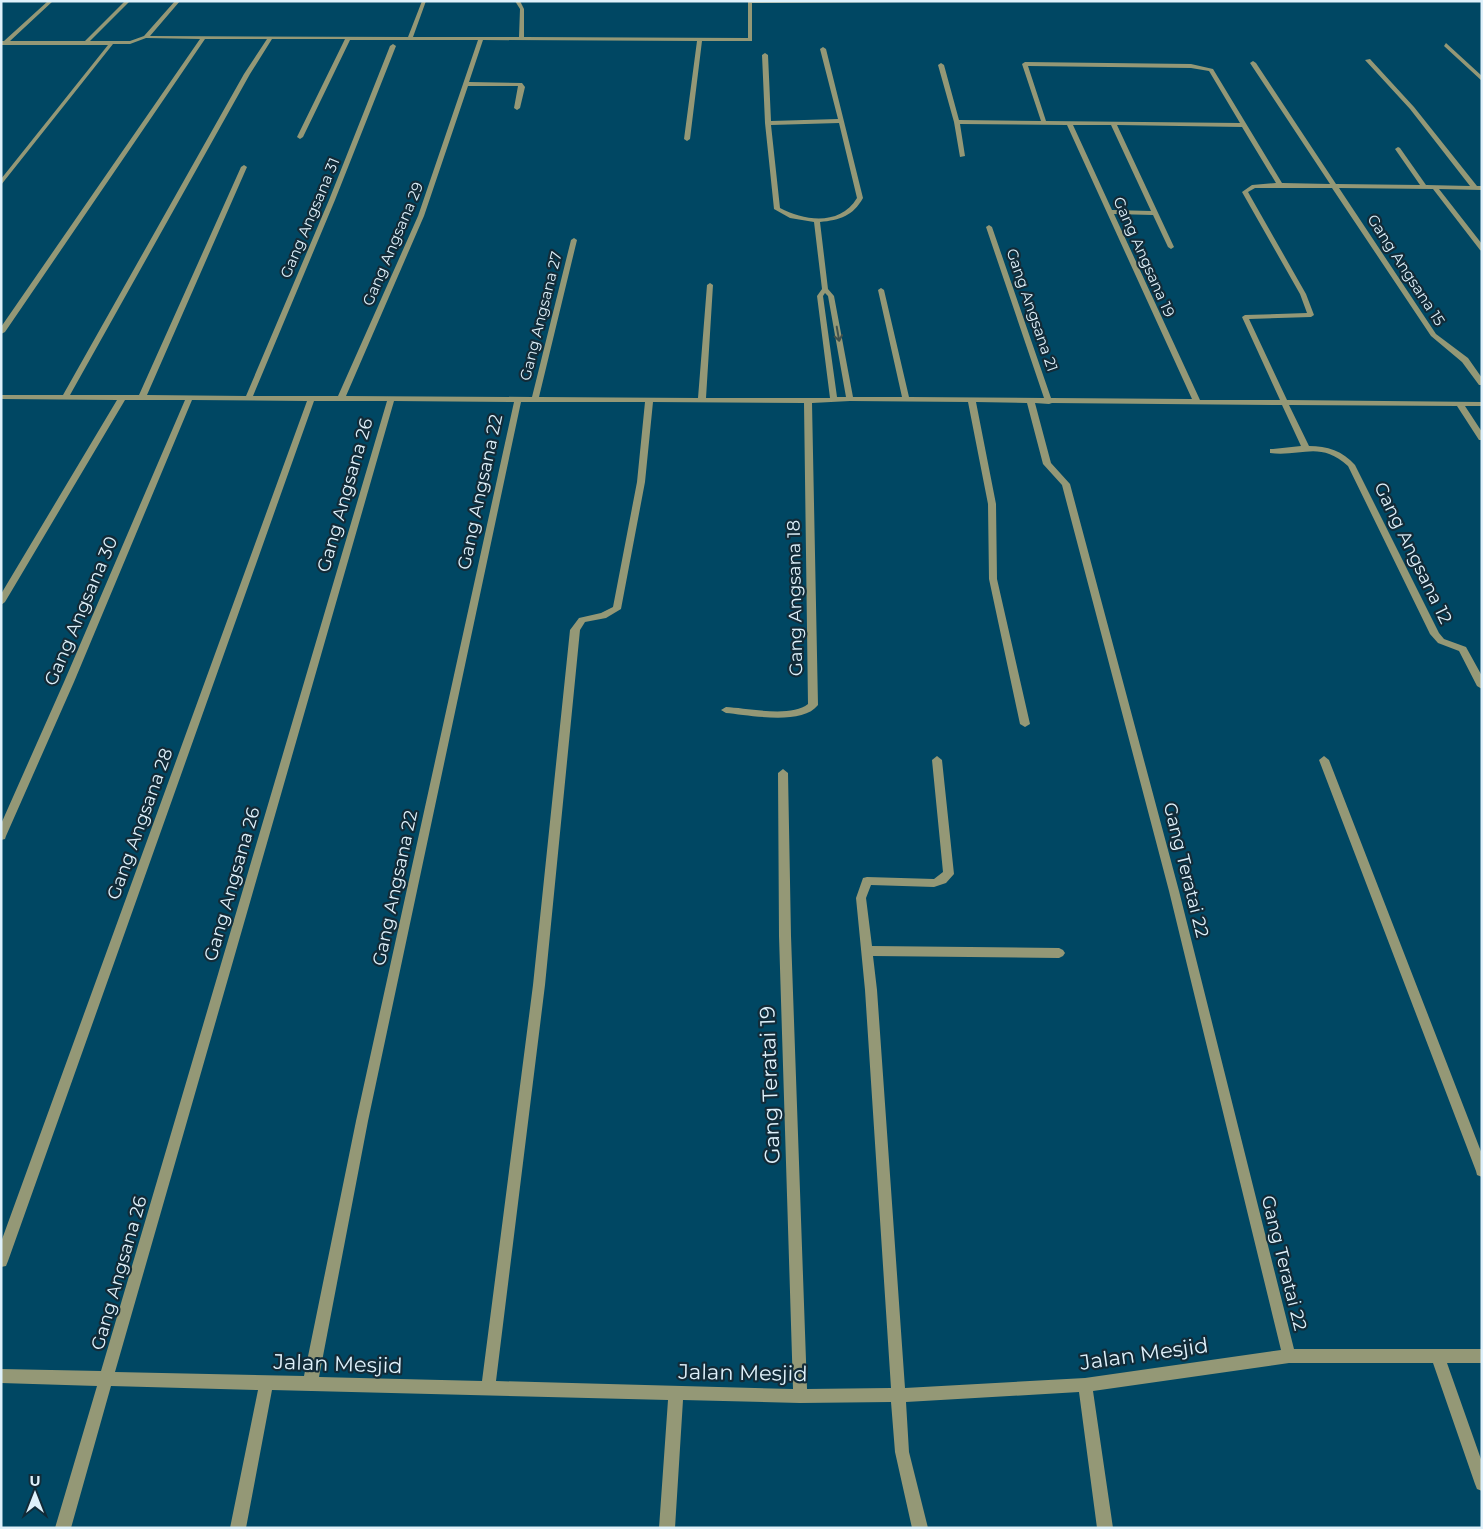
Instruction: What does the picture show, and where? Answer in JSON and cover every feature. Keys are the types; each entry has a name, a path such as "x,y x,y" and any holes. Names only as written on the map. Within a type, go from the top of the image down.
{"street":[{"path":"3,43 51,1"},
{"path":"86,44 128,1"},
{"path":"146,37 178,1"},
{"path":"410,39 424,1"},
{"path":"517,1 522,9 521,39"},
{"path":"3,43 112,43 130,42 146,37 750,40 750,1 1056,1"},
{"path":"1,332 203,38"},
{"path":"65,398 238,89 270,38"},
{"path":"300,137 348,38"},
{"name":"Gang Angsana 29","path":"341,399 421,216 481,39"},
{"path":"687,139 700,40"},
{"path":"1,183 112,43"},
{"path":"1446,45 1482,79"},
{"name":"Gang Angsana 31","path":"248,399 329,209 393,46"},
{"path":"765,55 768,123 776,209 792,217 817,221 837,218 854,210 860,198 823,49"},
{"path":"1368,60 1412,108 1478,188"},
{"name":"Gang Angsana 15","path":"1253,63 1433,335 1465,360 1482,383"},
{"path":"1044,123 1025,64 1191,66 1207,68 1211,70 1280,185"},
{"path":"941,65 957,122 962,156"},
{"path":"466,84 520,84 522,87 516,108"},
{"path":"768,123 842,121"},
{"path":"957,122 1243,124"},
{"name":"Gang Angsana 19","path":"1069,123 1197,402"},
{"path":"1113,123 1171,247"},
{"path":"1398,149 1425,188"},
{"path":"142,398 244,167"},
{"path":"1306,449 1245,317 1305,317 1311,315 1303,294 1245,192 1254,186 1280,185 1478,188"},
{"path":"1435,188 1482,249"},
{"path":"1110,212 1155,213"},
{"path":"817,221 825,289 831,296 850,399"},
{"name":"Gang Angsana 21","path":"989,227 1049,402"},
{"name":"Gang Angsana 27","path":"535,400 574,240"},
{"path":"702,400 710,285"},
{"path":"825,289 820,296 834,400"},
{"path":"881,290 906,400"},
{"path":"1,397 808,401 850,399 1031,402 1482,404"},
{"path":"1,602 122,398"},
{"name":"Gang Angsana 30","path":"1,836 69,682 189,399"},
{"name":"Gang Angsana 28","path":"1,1261 311,399"},
{"name":"Gang Angsana 26","path":"63,1528 391,399"},
{"name":"Gang Angsana 22","path":"310,1384 362,1121 518,400"},
{"path":"488,1389 539,985 575,630 582,620 603,616 617,610 641,482 649,400"},
{"name":"Gang Angsana 18","path":"726,710 779,714 802,712 810,709 812,705 808,401"},
{"path":"972,401 992,504 993,579 1026,724"},
{"name":"Gang Teratai 22","path":"1031,402 1047,464 1065,481 1069,494 1176,901 1289,1356"},
{"path":"1459,403 1482,438"},
{"name":"Gang Angsana 12","path":"1273,451 1306,449 1333,451 1345,457 1351,465 1435,634 1441,641 1464,649 1482,686"},
{"path":"920,1528 902,1452 867,952 861,898 867,880 934,883 942,880 949,874 937,760"},
{"path":"1324,760 1482,1171"},
{"name":"Gang Teratai 19","path":"783,774 785,936 800,1396"},
{"path":"867,952 1059,953"},
{"name":"Jalan Mesjid","path":"1,1376 800,1396 899,1395 1085,1385 1289,1356 1482,1356"},
{"path":"1438,1356 1482,1484"},
{"path":"238,1528 266,1383"},
{"path":"1085,1385 1105,1528"},
{"path":"667,1528 676,1393"}]}
